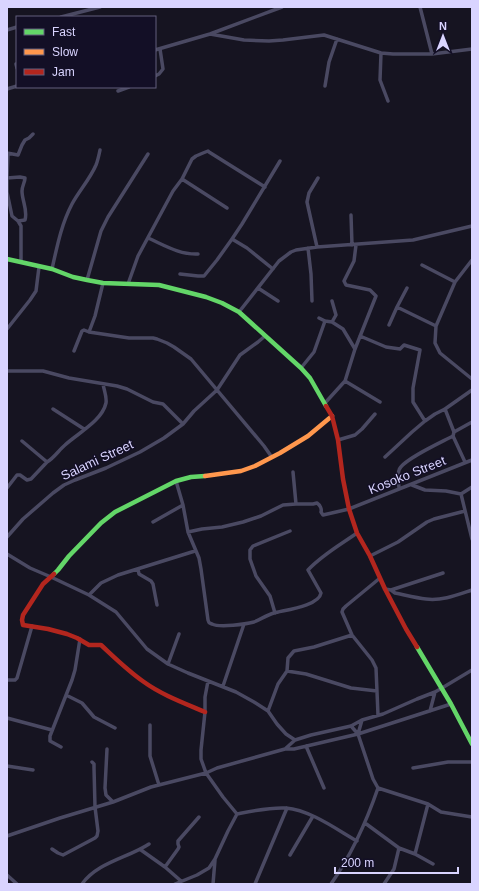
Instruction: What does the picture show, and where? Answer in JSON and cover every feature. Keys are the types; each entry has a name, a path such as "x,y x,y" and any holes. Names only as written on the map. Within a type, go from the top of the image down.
{"street":[{"path":"65,16 100,7"},
{"path":"156,50 210,34 282,7"},
{"path":"420,7 432,54"},
{"path":"210,34 244,40 282,40 324,35 381,53 393,54 432,54 472,49"},
{"path":"325,86 329,62 337,39"},
{"path":"156,76 163,69 160,49"},
{"path":"381,53 380,80 388,101"},
{"path":"118,92 127,88"},
{"path":"21,262 21,226 12,216 8,204 8,153 18,155 25,140 33,134"},
{"path":"52,269 66,215 93,171 97,163 100,150"},
{"path":"128,284 138,256 173,191 182,179 192,159 196,156 208,151 264,187"},
{"path":"87,280 101,231 108,217 148,154"},
{"path":"180,274 204,276 242,224 280,161"},
{"path":"7,178 25,178 22,190 26,206 26,218 25,220 18,221"},
{"path":"317,247 307,202 309,193 318,178"},
{"path":"182,179 227,208"},
{"path":"325,403 345,381 355,349 376,296 370,290 346,285 344,281 354,261 351,215"},
{"path":"239,312 279,261 296,250 317,247 413,240 472,226"},
{"path":"148,238 177,251 198,254"},
{"path":"232,239 247,248 273,269"},
{"path":"308,248 312,301"},
{"path":"7,259 52,269 73,277 87,280 103,283 159,285 206,297 239,312 301,368 310,378 332,416 338,440 343,479 349,509 357,534 370,556 406,629 442,688 472,744"},
{"path":"472,260 455,282 436,326 435,343 440,353 472,379"},
{"path":"422,265 455,282"},
{"path":"7,329 36,291 39,267"},
{"path":"89,332 99,302 103,283"},
{"path":"258,288 278,302"},
{"path":"389,325 407,288"},
{"path":"332,301 336,315 332,322"},
{"path":"397,307 436,326"},
{"path":"319,318 332,322 343,329 355,349"},
{"path":"301,368 314,352 325,321"},
{"path":"74,350 82,331 84,330 129,338 152,338 167,343 191,359 271,456"},
{"path":"217,390 240,355 254,346 265,336"},
{"path":"360,336 386,347 400,349 404,345 420,350 413,388 413,402 425,422"},
{"path":"7,371 43,371 69,378 127,389 152,402 158,404 162,403 183,424"},
{"path":"345,381 380,402"},
{"path":"7,488 17,475 20,475 27,480 31,479 65,445 84,429 93,424 105,404 104,384"},
{"name":"Salami Street","path":"7,538 23,519 53,493 76,480 140,452 164,438 183,424 194,411 217,390"},
{"path":"385,457 412,432 435,414 445,410 472,390"},
{"path":"53,409 84,429"},
{"path":"445,410 454,432 453,436 465,462"},
{"path":"338,440 355,435 375,414"},
{"path":"205,712 160,692 144,682 101,646 89,645 83,643 80,639 71,636 23,625 23,615 43,584 108,516 176,481 191,477 241,471 255,466 308,436 332,416"},
{"path":"454,432 472,422"},
{"path":"399,489 398,472 401,466 453,436"},
{"path":"22,441 47,462"},
{"name":"Kosoko Street","path":"296,504 316,504 320,506 323,515 349,509 472,460"},
{"path":"188,532 237,524 257,518 283,505 296,504 293,472"},
{"path":"176,481 183,505 188,532 199,558 209,622 211,624 219,626 254,622 275,612 288,610 316,601 321,593 308,570 324,555 357,534"},
{"path":"412,485 425,490 446,491 461,494 472,487"},
{"path":"461,494 472,539"},
{"path":"153,522 183,505"},
{"path":"370,556 398,542 427,522 465,511"},
{"path":"275,612 268,592 256,576 249,553 253,546 290,531"},
{"path":"89,595 101,583 118,575 195,551"},
{"path":"7,554 30,568 89,595 116,612 147,650 168,664 246,697 268,711 286,734 295,740"},
{"path":"138,569 139,574 151,581 157,605"},
{"path":"391,590 443,573"},
{"path":"378,715 376,668 372,660 352,634 342,615 342,612 343,609 380,578"},
{"path":"385,589 391,590 395,593 429,600 455,596 472,590"},
{"path":"223,686 244,624"},
{"path":"7,680 15,680 17,678 32,626"},
{"path":"168,664 180,634"},
{"path":"268,711 278,684 287,671 288,658 294,651 314,647 352,634"},
{"path":"61,747 50,741 50,736 75,670 80,639"},
{"path":"285,749 295,740 351,726 362,720 383,714 435,692 472,670"},
{"path":"287,671 306,674 351,688 377,691"},
{"path":"466,674 472,674"},
{"path":"208,681 205,697 201,756 206,773 237,814"},
{"path":"430,711 435,692"},
{"path":"66,695 82,703 94,717 116,728"},
{"path":"7,836 113,802 151,787 206,773 217,768 285,749 294,749 358,734 451,704"},
{"path":"7,718 52,730"},
{"path":"358,734 362,720"},
{"path":"150,725 150,756 159,785"},
{"path":"351,726 358,734 373,778 378,788 428,804 441,812 472,817"},
{"path":"306,746 324,788"},
{"path":"107,749 105,788 106,795 113,802"},
{"path":"52,849 58,854 63,855 97,836 98,831 95,807 94,764 92,762"},
{"path":"413,768 448,762 472,762"},
{"path":"7,766 33,770"},
{"path":"331,884 350,855 365,823 378,788"},
{"path":"414,854 428,804"},
{"path":"237,814 286,808 302,811 357,840"},
{"path":"255,884 286,808"},
{"path":"175,884 197,875 209,868 237,814"},
{"path":"290,855 313,816"},
{"path":"165,867 178,849 178,841 199,817"},
{"path":"365,823 400,848 433,864"},
{"path":"82,884 100,868 141,850 149,844"},
{"path":"384,884 394,869 400,848"},
{"path":"141,850 165,867 181,881"},
{"path":"213,884 215,859"},
{"path":"7,875 17,884"}],"traffic: fast":[{"path":"7,259 52,269 73,277 103,283 159,285 206,297 222,303 239,312 301,368 310,378 326,406"},
{"path":"54,574 101,523 115,512 176,481 191,477 205,476"},
{"path":"417,647 451,704 472,744"}],"traffic: slow":[{"path":"205,476 241,471 255,466 308,436 332,416"}],"traffic: jam":[{"path":"326,406 332,416 338,440 343,479 349,509 357,533 406,629 417,647"},
{"path":"54,574 43,584 23,615 23,625 67,634 89,645 101,645 127,669 151,687 205,712"}]}
